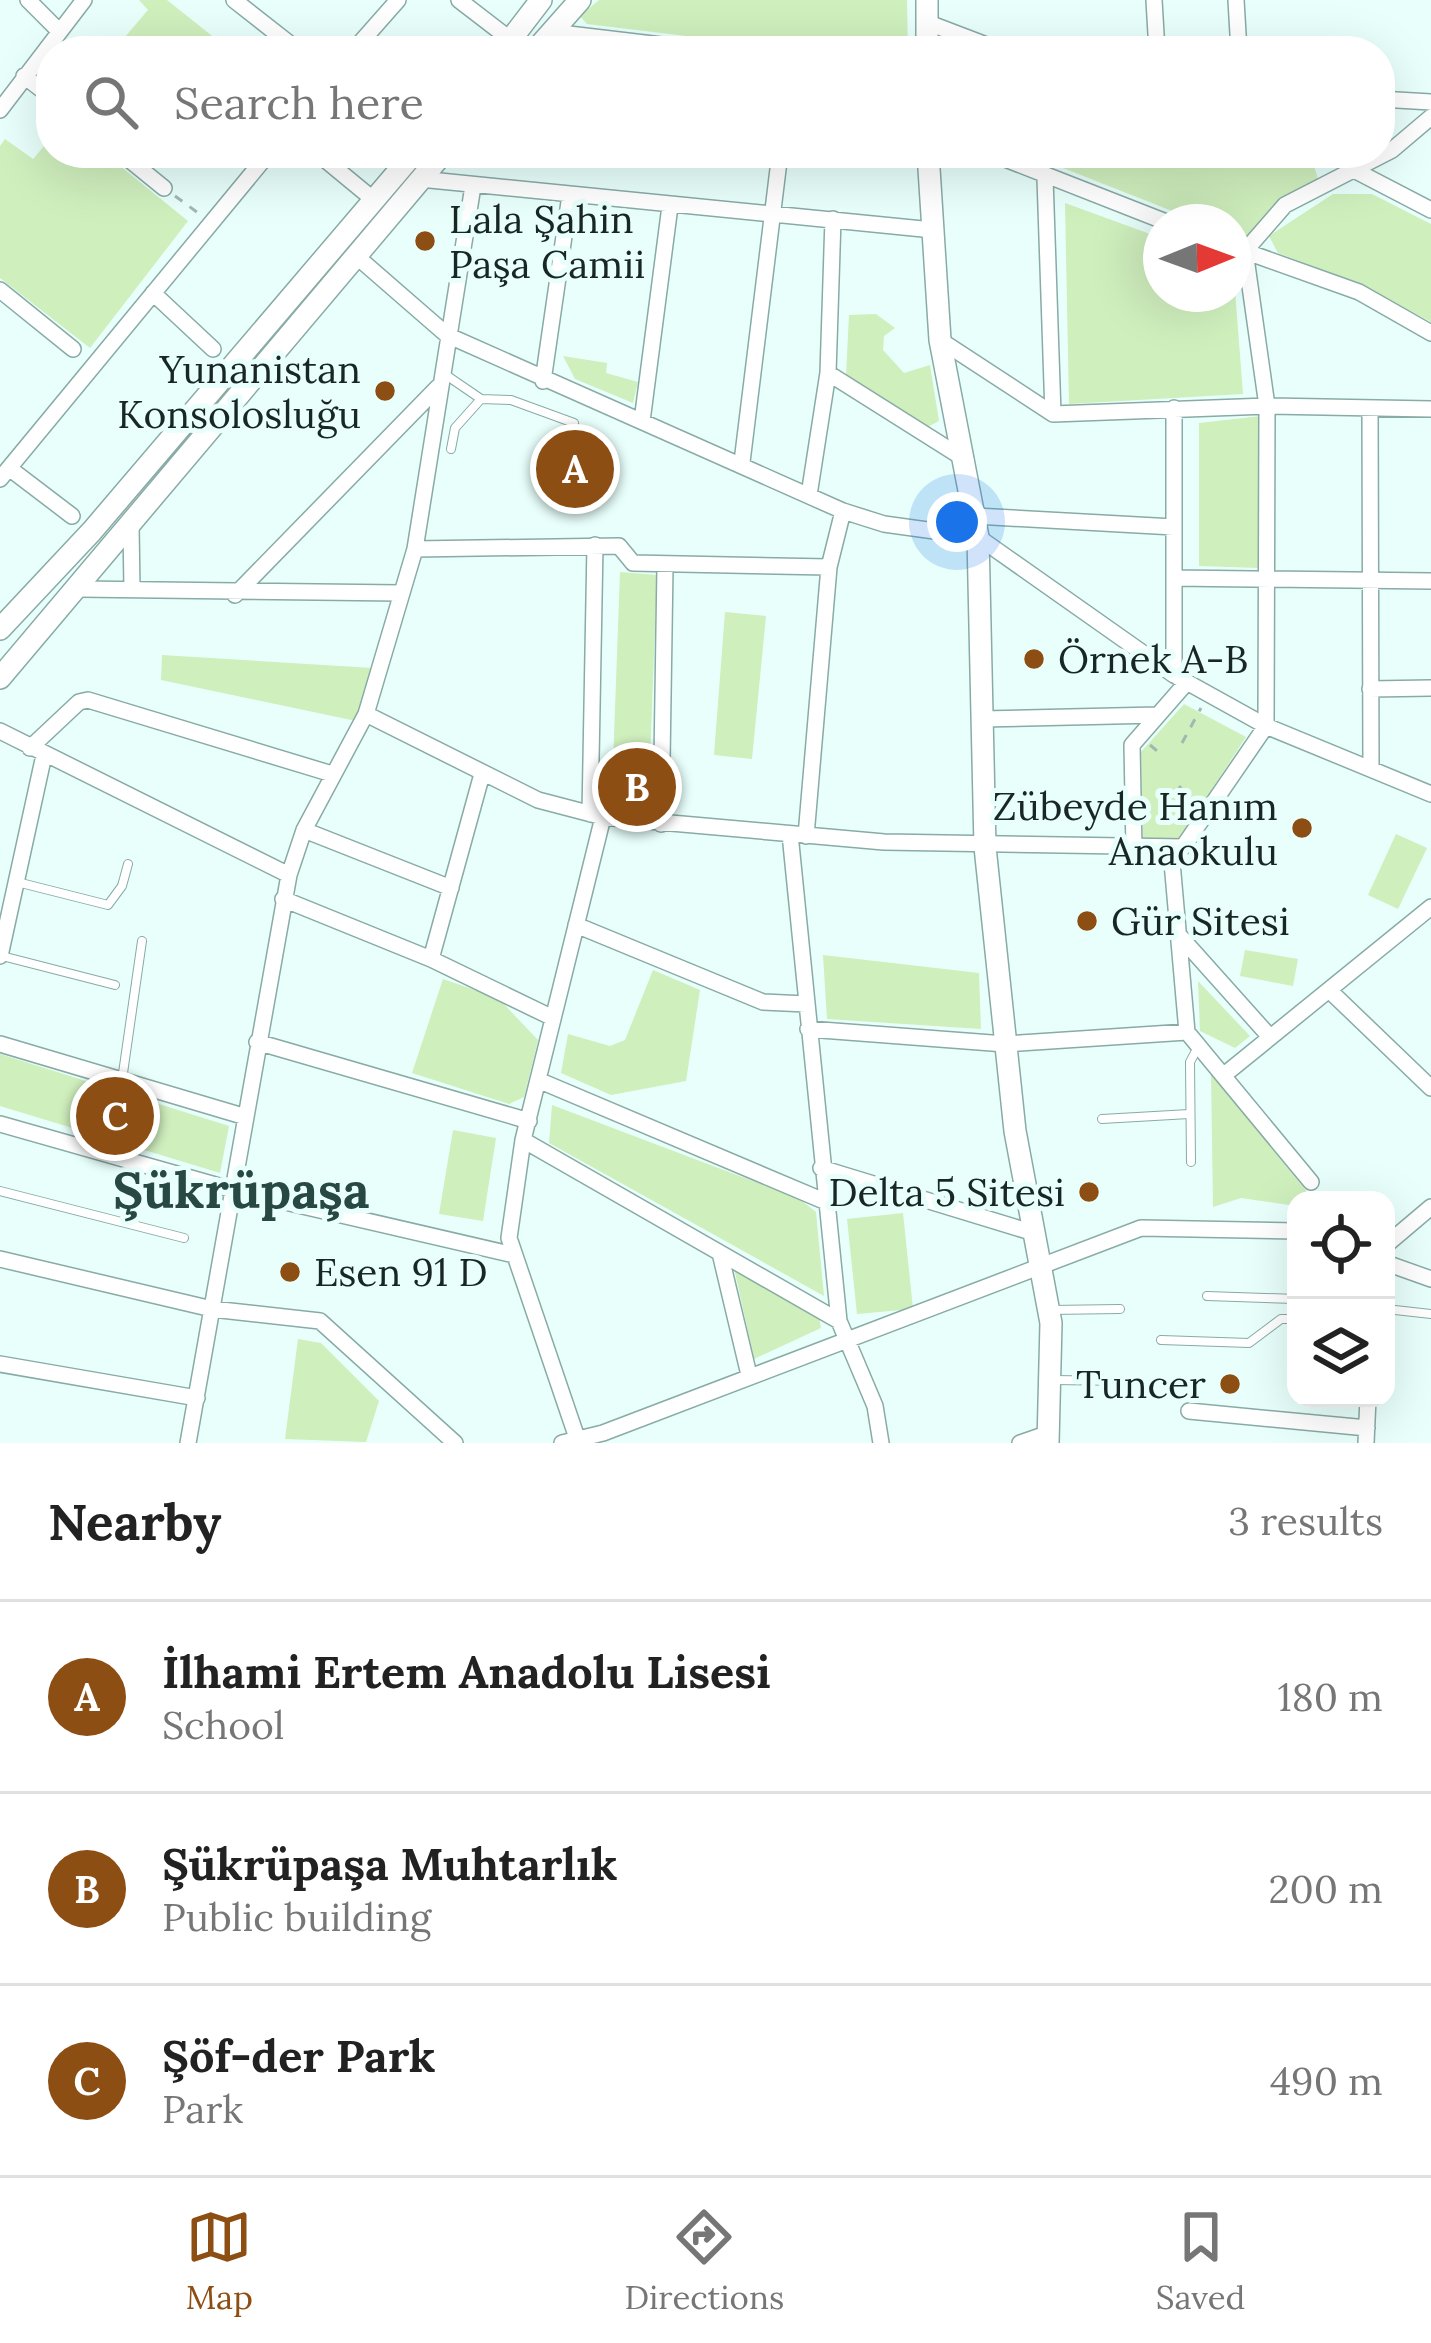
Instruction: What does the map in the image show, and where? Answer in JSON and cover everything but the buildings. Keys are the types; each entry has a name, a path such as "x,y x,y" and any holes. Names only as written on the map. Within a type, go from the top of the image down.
{"main road":[{"path":"514,36 541,0"},
{"path":"548,36 580,0"},
{"path":"0,628 92,531 401,168"},
{"path":"0,678 80,589 429,168"},
{"path":"929,168 940,340 976,527 985,847 1005,1044 1049,1310 1048,1438"}],"street":[{"path":"28,0 58,30"},
{"path":"54,36 84,0"},
{"path":"234,0 280,36"},
{"path":"366,36 398,0"},
{"path":"459,0 497,36"},
{"path":"1154,0 1156,36"},
{"path":"1236,0 1238,36"},
{"path":"927,11 974,36"},
{"path":"552,32 586,36"},
{"path":"0,110 36,61"},
{"path":"25,76 36,85"},
{"path":"1395,101 1431,102"},
{"path":"1395,143 1431,117"},
{"path":"139,168 164,188"},
{"path":"72,516 5,474 257,168"},
{"path":"335,168 374,200"},
{"path":"742,462 778,168"},
{"path":"1023,168 1143,214"},
{"path":"1251,238 1285,205 1361,168"},
{"path":"1356,172 1431,209"},
{"path":"1045,178 1053,414"},
{"path":"419,179 933,230"},
{"path":"188,1443 283,899 304,830 367,714 415,549 473,186"},
{"path":"543,381 570,195"},
{"path":"642,421 670,206"},
{"path":"809,495 828,374 833,219"},
{"path":"1251,253 1359,292 1431,333"},
{"path":"356,255 446,335 543,381 742,462 843,511 884,524 1174,526"},
{"path":"0,290 73,349"},
{"path":"153,292 213,349"},
{"path":"367,714 538,800 596,816 985,847 1183,848 1265,726 1267,406 1250,312"},
{"path":"940,340 1053,414 1267,406 1431,409"},
{"path":"828,374 966,460"},
{"path":"235,596 440,378"},
{"path":"1134,850 1132,745 1180,678 1174,578 1174,408"},
{"path":"1370,408 1371,769"},
{"path":"843,511 829,567 798,835 820,1168 841,1329 875,1406 881,1443"},
{"path":"131,526 132,590"},
{"path":"976,527 1180,678 1265,726 1431,794"},
{"path":"415,549 596,545 619,546 633,563 829,567"},
{"path":"596,545 596,816 524,1140 509,1238 570,1440 606,1438 841,1329 1042,1267 1141,1228 1287,1231"},
{"path":"661,824 665,566"},
{"path":"1174,578 1431,581"},
{"path":"80,589 235,596 400,593"},
{"path":"1370,689 1431,688"},
{"path":"0,956 37,751 79,702 88,700 332,775"},
{"path":"982,719 1157,716"},
{"path":"0,731 289,875"},
{"path":"431,959 482,774"},
{"path":"304,830 451,888"},
{"path":"1171,850 1186,1032 1311,1181"},
{"path":"283,899 431,959 553,1018"},
{"path":"1224,1076 1431,907"},
{"path":"575,925 763,1002 806,1004"},
{"path":"1177,933 1270,1037"},
{"path":"1330,991 1431,1088"},
{"path":"808,1029 1005,1044 1186,1032"},
{"path":"257,1042 529,1121"},
{"path":"0,1044 246,1117"},
{"path":"538,1080 824,1201"},
{"path":"0,1134 1,1124 233,1190 514,1255"},
{"path":"524,1140 841,1329"},
{"path":"820,1168 1034,1234"},
{"path":"1395,1237 1431,1207"},
{"path":"720,1253 749,1375"},
{"path":"1,1264 212,1309 320,1321 350,1342 455,1443"},
{"path":"1395,1266 1431,1279"},
{"path":"0,1364 197,1398"},
{"path":"1190,1411 1366,1435"},
{"path":"1020,1443 1048,1438"}],"lane":[{"path":"440,378 481,399 511,400 574,423"},
{"path":"451,449 455,428 481,399"},
{"path":"16,881 108,905 128,864"},
{"path":"122,1080 142,941"},
{"path":"0,956 115,985"},
{"path":"1191,1162 1190,1062 1198,1046"},
{"path":"1102,1119 1189,1114"},
{"path":"0,1191 184,1238"},
{"path":"1208,1296 1287,1299"},
{"path":"1049,1310 1120,1309"},
{"path":"1395,1310 1431,1314"},
{"path":"1161,1340 1249,1343 1268,1325 1287,1321"},
{"path":"1052,1380 1125,1381"}],"path":[{"path":"164,188 213,223"},
{"path":"1183,743 1202,705"},
{"path":"1144,740 1162,755"},
{"path":"1179,786 1197,816"}],"green space":[{"path":"139,0 167,0 212,36 126,36 148,10"},
{"path":"599,0 907,0 908,36 686,36 587,24 580,16"},
{"path":"5,139 33,159 36,156 36,168 123,168 188,221 90,348 0,278 0,146"},
{"path":"1063,168 1315,168 1318,179 1275,206 1251,232 1251,204 1154,204"},
{"path":"1333,194 1372,194 1431,224 1431,322 1357,283 1278,253 1269,236"},
{"path":"1065,203 1143,231 1143,312 1237,312 1243,394 1069,404"},
{"path":"876,314 895,328 884,336 883,350 904,373 930,365 939,421 918,432 846,376 849,315"},
{"path":"563,356 607,363 606,373 638,382 633,403 575,379"},
{"path":"1261,416 1259,568 1199,566 1199,423"},
{"path":"620,572 657,575 650,759 631,757 622,792 612,791"},
{"path":"725,612 766,616 752,759 714,755"},
{"path":"162,655 373,668 356,721 161,680"},
{"path":"1184,704 1246,737 1178,841 1143,843 1141,752"},
{"path":"1396,834 1427,848 1398,909 1368,895"},
{"path":"1245,950 1298,959 1293,986 1240,976"},
{"path":"823,955 979,973 981,1029 827,1019"},
{"path":"653,970 700,990 686,1081 611,1095 561,1073 568,1034 610,1046 625,1040"},
{"path":"443,979 498,998 538,1040 524,1097 509,1104 412,1073"},
{"path":"1198,981 1250,1036 1235,1048 1200,1031"},
{"path":"0,1054 229,1126 220,1173 0,1106"},
{"path":"1211,1072 1306,1191 1287,1191 1287,1205 1241,1198 1213,1207"},
{"path":"552,1105 798,1198 816,1212 824,1296 549,1143"},
{"path":"453,1130 496,1138 483,1221 439,1214"},
{"path":"903,1213 913,1309 857,1314 847,1219"},
{"path":"734,1268 819,1316 821,1328 754,1359"},
{"path":"298,1339 321,1343 379,1401 366,1442 285,1439"}],"place":[{"name":"Lala Şahin Paşa Camii","path":"425,241"},
{"name":"Yunanistan Konsolosluğu","path":"385,391"},
{"name":"İlhami Ertem Anadolu Lisesi","path":"575,469"},
{"name":"Örnek A-B","path":"1034,659"},
{"name":"Şükrüpaşa Muhtarlık","path":"637,787"},
{"name":"Zübeyde Hanım Anaokulu","path":"1302,828"},
{"name":"Gür Sitesi","path":"1087,921"},
{"name":"Şöf-der Park","path":"115,1116"},
{"name":"Delta 5 Sitesi","path":"1089,1192"},
{"name":"Esen 91 D","path":"290,1272"},
{"name":"Tuncer","path":"1230,1384"}],"district":[{"name":"Şükrüpaşa","path":"241,1190"}]}
